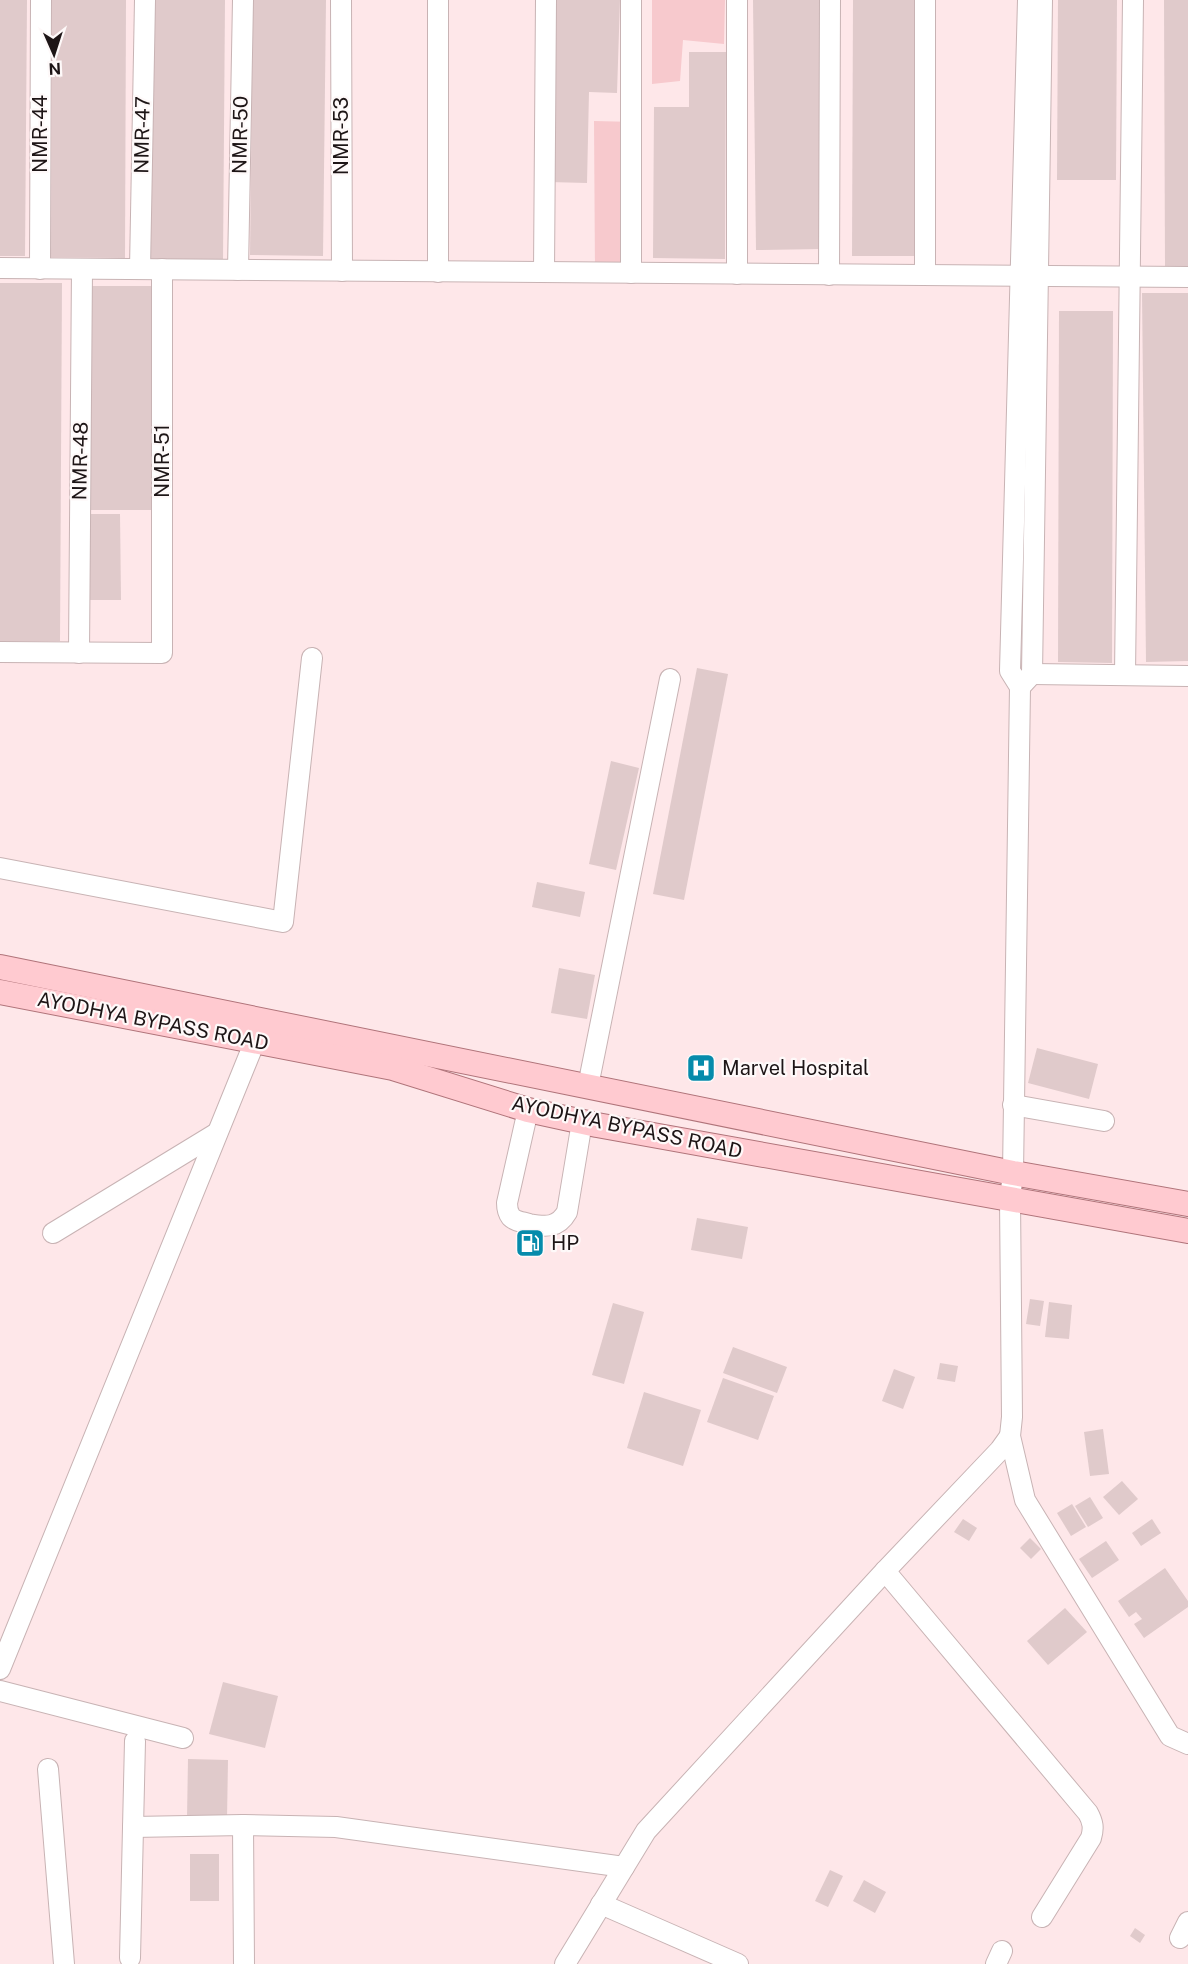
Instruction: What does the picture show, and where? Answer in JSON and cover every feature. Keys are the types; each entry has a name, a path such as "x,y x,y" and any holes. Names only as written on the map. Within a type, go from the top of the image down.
{"main road":[{"name":"AYODHYA BYPASS ROAD","path":"0,967 1013,1173 1188,1204"},
{"name":"AYODHYA BYPASS ROAD","path":"0,992 393,1068 528,1110 582,1122 1188,1231"},
{"path":"528,1110 536,1076"},
{"path":"582,1122 588,1086"}],"street":[{"name":"NMR-44","path":"40,269 41,0"},
{"name":"NMR-47","path":"140,269 145,0"},
{"name":"NMR-50","path":"238,270 243,0"},
{"name":"NMR-53","path":"341,0 342,271"},
{"path":"438,0 438,272"},
{"path":"544,272 546,0"},
{"path":"631,0 631,273"},
{"path":"737,0 738,274"},
{"path":"829,275 830,0"},
{"path":"925,0 925,275"},
{"path":"1028,0 1029,275"},
{"path":"1042,0 1010,671 1026,681 1125,675 1188,676"},
{"path":"1125,675 1133,0"},
{"path":"0,268 1188,277"},
{"name":"NMR-48","path":"79,653 82,269"},
{"name":"NMR-51","path":"79,653 162,653 162,270"},
{"path":"0,652 79,653"},
{"path":"0,868 283,922 312,658"},
{"path":"588,1086 670,679"},
{"path":"1026,681 1013,1173 1010,1199 1012,1417 1010,1436 1025,1500 1170,1736 1188,1744"},
{"path":"0,1669 255,1041"},
{"path":"1013,1105 1104,1121"},
{"path":"528,1110 507,1203 510,1216 516,1221 544,1227 552,1226 564,1218 567,1212 582,1122"},
{"path":"53,1233 217,1133"},
{"path":"565,1964 646,1831 885,1571 1000,1450 1010,1436"},
{"path":"885,1571 1088,1813 1092,1821 1094,1828 1091,1838 1042,1917"},
{"path":"0,1691 183,1738"},
{"path":"130,1958 135,1741"},
{"path":"48,1769 64,1964"},
{"path":"133,1827 243,1825 336,1827 624,1867"},
{"path":"243,1825 244,1964"},
{"path":"601,1904 738,1964"}],"shaded area":[{"path":"652,0 725,0 724,44 683,40 680,81 652,84"},
{"path":"594,121 636,122 631,273 595,273"}],"building":[{"path":"0,0 27,0 25,256 0,256"},
{"path":"52,0 126,0 125,258 51,257"},
{"path":"150,0 225,0 223,261 148,260"},
{"path":"253,0 326,0 323,256 250,255"},
{"path":"554,0 620,0 617,93 589,92 587,183 549,182"},
{"path":"753,0 819,0 822,249 756,250"},
{"path":"853,0 920,0 920,256 852,256"},
{"path":"1058,0 1117,0 1116,180 1057,180"},
{"path":"1164,0 1188,0 1188,266 1165,266"},
{"path":"689,52 726,52 725,259 653,258 654,107 689,107"},
{"path":"0,283 62,283 60,641 0,641"},
{"path":"88,286 154,286 154,510 88,510"},
{"path":"1142,293 1188,293 1188,661 1146,662"},
{"path":"1059,311 1113,311 1112,663 1058,662"},
{"path":"86,514 120,514 121,600 87,600"},
{"path":"697,668 728,674 684,900 653,894"},
{"path":"611,761 639,768 616,870 589,864"},
{"path":"537,882 585,892 580,917 532,907"},
{"path":"559,968 595,975 587,1019 551,1013"},
{"path":"1037,1048 1098,1064 1089,1099 1028,1083"},
{"path":"697,1218 748,1227 742,1259 691,1250"},
{"path":"1030,1299 1044,1301 1040,1326 1026,1324"},
{"path":"1049,1302 1072,1305 1069,1339 1045,1337"},
{"path":"613,1303 644,1312 624,1384 592,1375"},
{"path":"733,1347 787,1367 777,1393 723,1373"},
{"path":"940,1363 958,1366 955,1382 937,1379"},
{"path":"894,1369 915,1377 903,1409 882,1401"},
{"path":"723,1378 774,1396 758,1440 707,1422"},
{"path":"644,1392 701,1410 683,1466 627,1448"},
{"path":"1103,1429 1109,1474 1090,1476 1084,1432"},
{"path":"1122,1481 1138,1499 1119,1515 1103,1497"},
{"path":"1090,1497 1103,1518 1088,1527 1075,1506"},
{"path":"1072,1504 1086,1527 1071,1536 1057,1513"},
{"path":"963,1519 977,1528 969,1541 954,1532"},
{"path":"1152,1519 1161,1533 1141,1546 1132,1533"},
{"path":"1030,1538 1041,1549 1031,1559 1020,1548"},
{"path":"1106,1541 1119,1560 1092,1578 1079,1559"},
{"path":"1165,1568 1188,1601 1188,1607 1144,1638 1134,1624 1142,1619 1136,1612 1129,1617 1118,1601"},
{"path":"1065,1608 1087,1632 1048,1665 1027,1641"},
{"path":"223,1682 278,1696 265,1748 209,1734"},
{"path":"188,1759 228,1760 227,1819 187,1819"},
{"path":"190,1854 219,1854 219,1901 190,1901"},
{"path":"830,1870 843,1876 828,1907 815,1901"},
{"path":"864,1880 886,1892 875,1913 853,1901"},
{"path":"1135,1928 1145,1935 1140,1943 1130,1936"}],"place":[{"name":"Marvel Hospital","path":"701,1068"},
{"name":"HP","path":"530,1243"}]}
